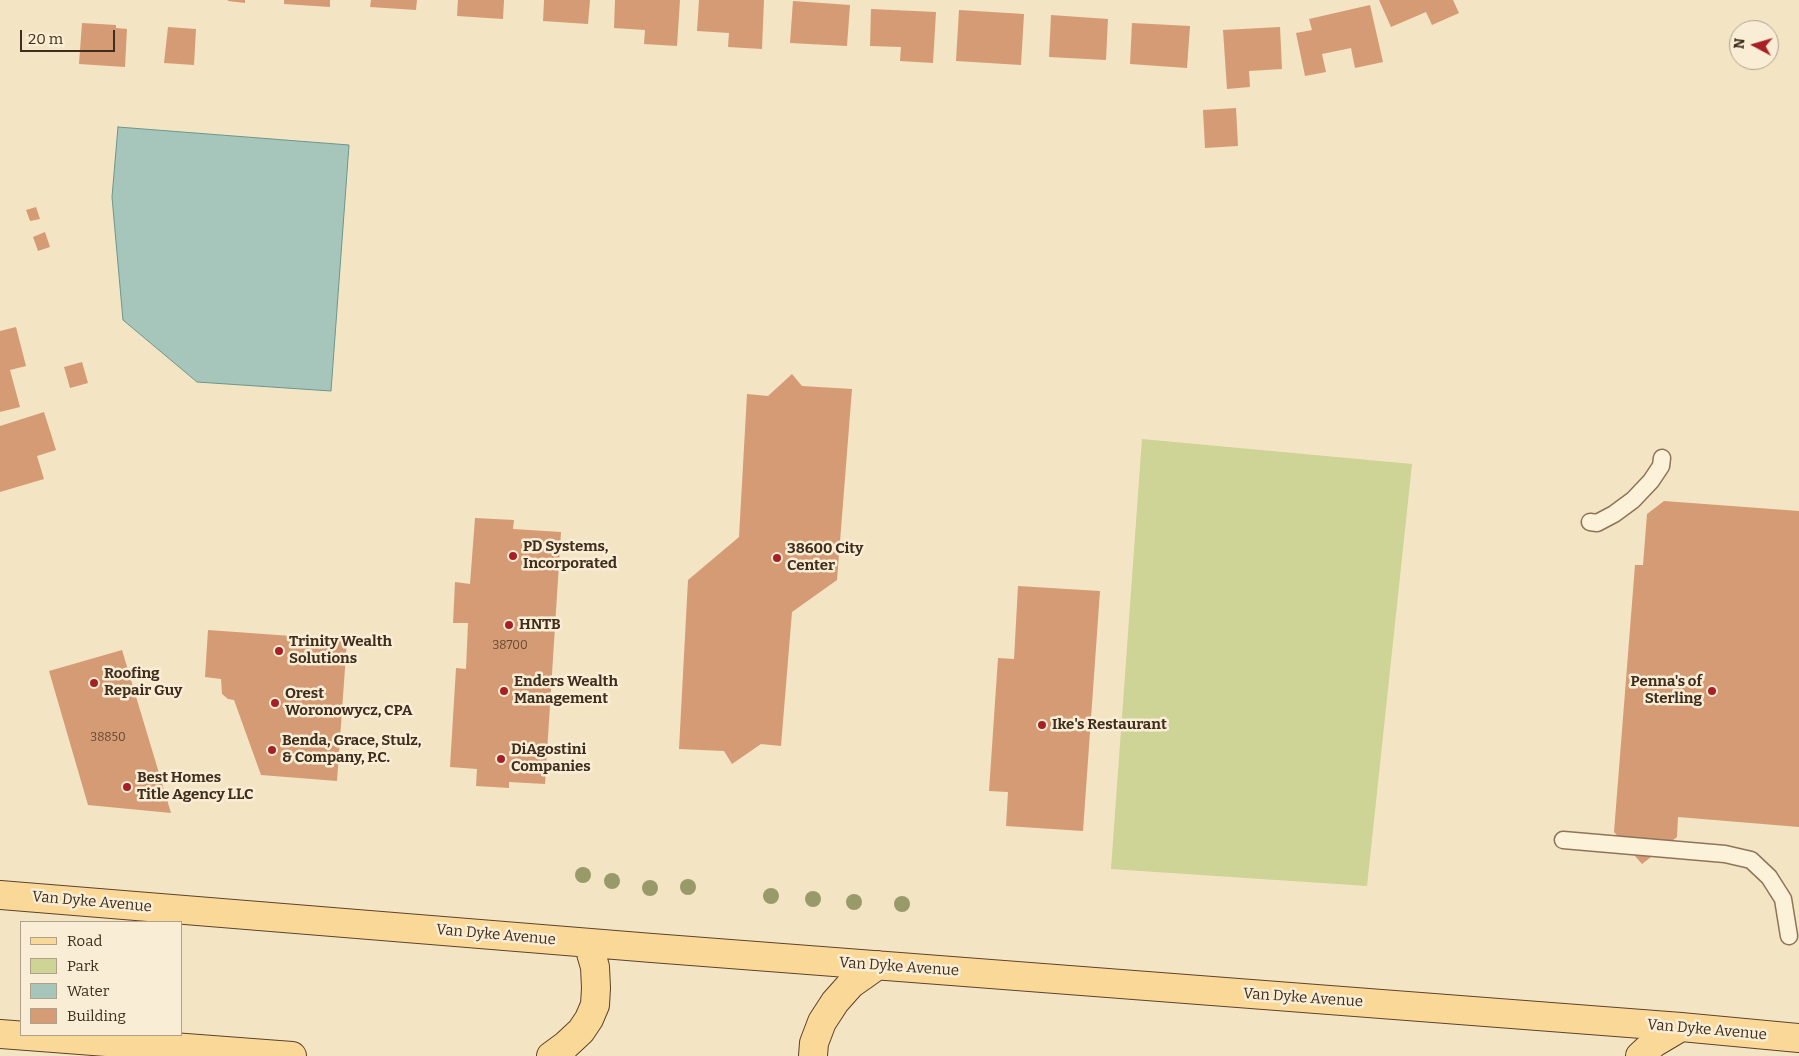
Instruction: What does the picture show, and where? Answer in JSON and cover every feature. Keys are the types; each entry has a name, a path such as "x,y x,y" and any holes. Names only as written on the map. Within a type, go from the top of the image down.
{"main road":[{"name":"Van Dyke Avenue","path":"0,895 588,943 1681,1027 1799,1038"},
{"path":"551,1056 581,1031 595,1005 595,967 588,943"},
{"path":"813,1056 814,1043 822,1022 835,1002 851,984 878,965"},
{"path":"1640,1056 1654,1043 1681,1027"},
{"path":"0,1034 20,1036"},
{"path":"27,1036 292,1056"}],"lane":[{"path":"1590,522 1597,523 1634,500 1651,481 1661,466 1662,458"},
{"path":"1564,840 1725,854 1751,860 1769,877 1783,899 1790,936"}],"green space":[{"path":"1142,439 1412,464 1367,886 1111,869"}],"water":[{"path":"118,127 349,145 331,391 197,382 123,320 112,197"}],"building":[{"path":"245,0 245,3 228,1"},
{"path":"284,0 330,0 330,7 284,4"},
{"path":"371,0 417,0 416,10 370,7"},
{"path":"458,0 504,0 503,19 457,16"},
{"path":"544,0 590,0 588,24 543,21"},
{"path":"615,0 680,0 677,46 644,44 645,30 614,28"},
{"path":"699,0 764,0 762,49 728,47 729,33 697,31"},
{"path":"1379,0 1453,0 1459,13 1432,25 1426,12 1391,27"},
{"path":"793,1 850,5 847,46 790,43"},
{"path":"1370,5 1383,62 1355,68 1351,48 1322,54 1326,72 1305,76 1296,33 1312,30 1309,19"},
{"path":"871,9 936,12 933,63 900,61 901,47 870,46"},
{"path":"959,10 1024,14 1021,65 956,61"},
{"path":"1051,15 1108,19 1106,60 1049,57"},
{"path":"82,23 116,25 116,28 127,29 125,67 79,64"},
{"path":"1132,23 1190,26 1187,68 1130,64"},
{"path":"168,27 196,29 194,65 164,63"},
{"path":"1280,27 1282,69 1249,71 1250,87 1227,89 1223,30"},
{"path":"1236,108 1238,146 1205,148 1203,110"},
{"path":"36,207 40,219 30,221 26,210"},
{"path":"45,232 50,247 38,251 33,237"},
{"path":"16,327 26,366 10,370 20,407 0,412 0,331"},
{"path":"82,362 88,383 70,388 64,367"},
{"name":"38600 City Center","path":"792,374 802,386 852,389 837,580 792,612 781,746 761,744 732,764 724,751 679,749 688,580 739,537 747,394 768,396"},
{"path":"44,412 56,450 37,456 44,479 0,492 0,426"},
{"name":"Penna's of Sterling","path":"1664,501 1799,511 1799,827 1678,817 1677,837 1642,864 1614,832 1635,565 1643,565 1647,514"},
{"path":"475,518 514,520 513,529 561,532 545,784 509,782 509,788 476,786 477,769 450,767 456,668 466,669 468,623 453,623 455,582 470,584"},
{"name":"Ike's Restaurant","path":"1018,586 1100,591 1083,831 1006,826 1008,792 989,791 998,658 1014,659"},
{"path":"208,630 347,640 337,781 261,775 234,700 228,699 222,694 221,679 205,677"},
{"path":"122,650 171,813 88,805 49,671"}],"place":[{"name":"PD Systems, Incorporated","path":"513,556"},
{"name":"38600 City Center","path":"777,558"},
{"name":"HNTB","path":"509,625"},
{"name":"Trinity Wealth Solutions","path":"279,651"},
{"name":"Roofing Repair Guy","path":"94,683"},
{"name":"Enders Wealth Management","path":"504,691"},
{"name":"Penna's of Sterling","path":"1712,691"},
{"name":"Orest Woronowycz, CPA","path":"275,703"},
{"name":"Ike's Restaurant","path":"1042,725"},
{"name":"Benda, Grace, Stulz, & Company, P.C.","path":"272,750"},
{"name":"DiAgostini Companies","path":"501,759"},
{"name":"Best Homes Title Agency LLC","path":"127,787"}]}
